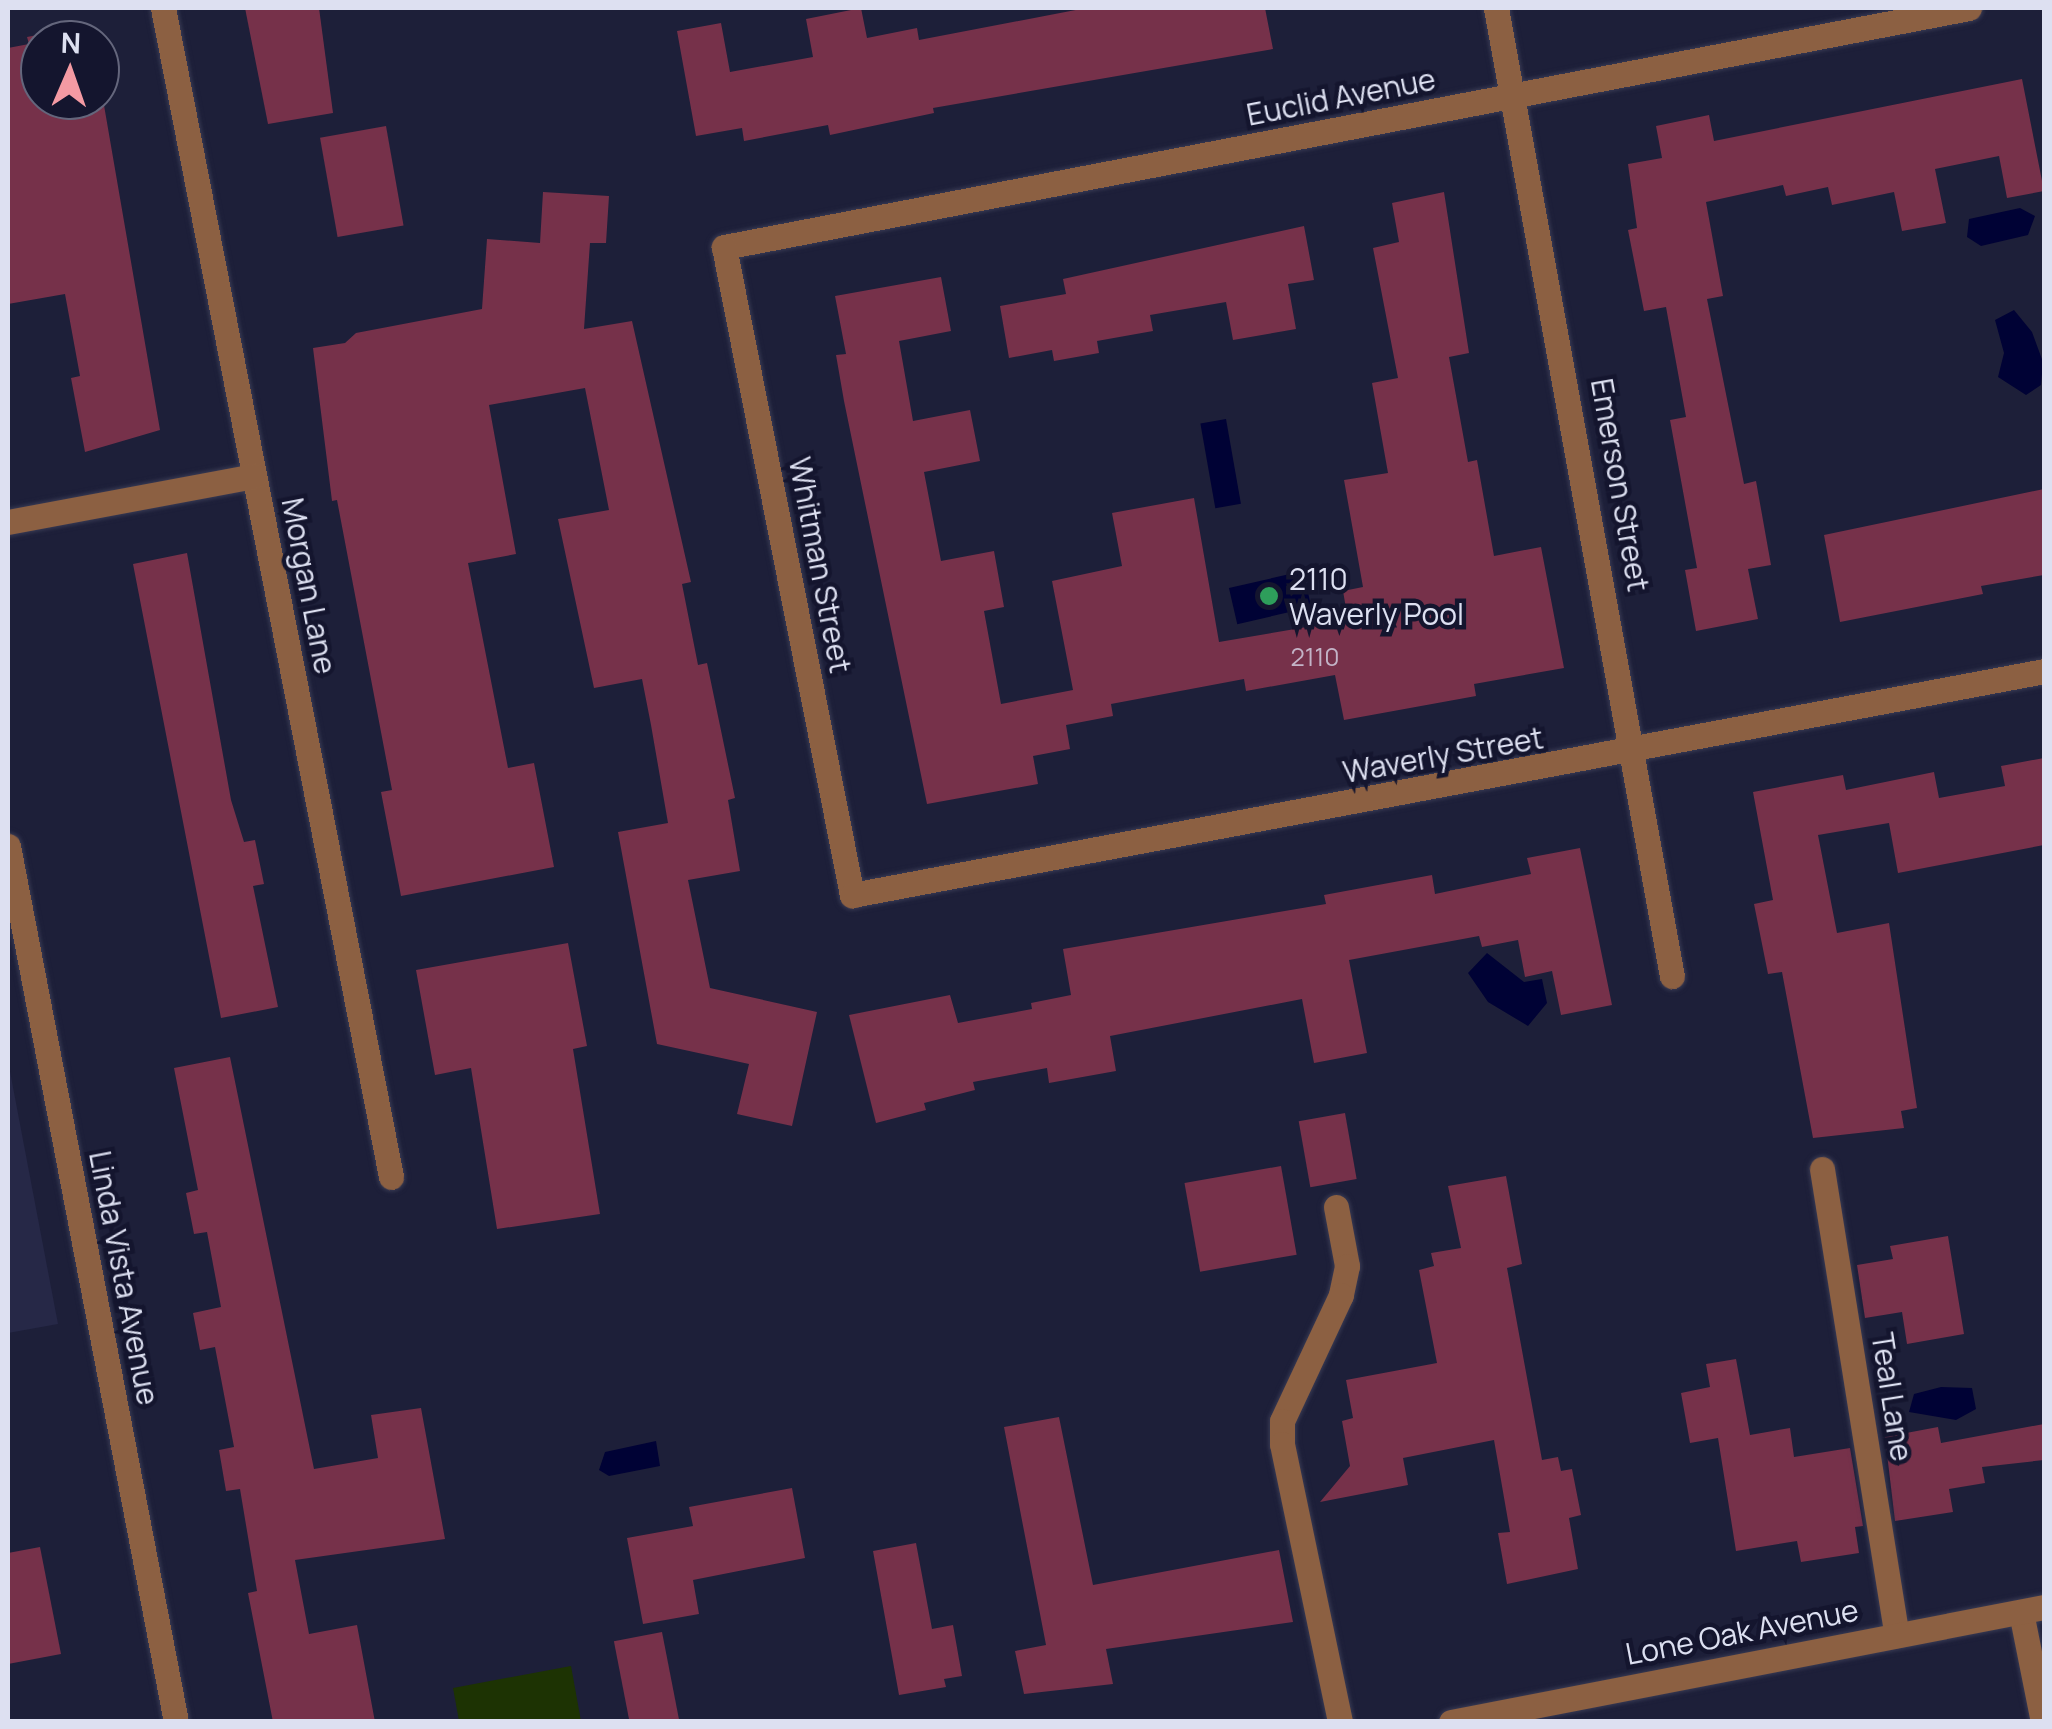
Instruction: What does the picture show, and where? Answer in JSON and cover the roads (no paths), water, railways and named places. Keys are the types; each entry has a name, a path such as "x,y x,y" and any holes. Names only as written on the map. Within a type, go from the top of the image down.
{"street":[{"name":"Morgan Lane","path":"163,8 391,1176"},
{"name":"Emerson Street","path":"1496,8 1636,752 1672,976"},
{"name":"Euclid Avenue","path":"724,248 1970,8"},
{"name":"Whitman Street","path":"724,248 852,896"},
{"path":"8,522 254,476"},
{"name":"Waverly Street","path":"852,896 1636,752 2044,671"},
{"name":"Linda Vista Avenue","path":"8,846 176,1722"},
{"name":"Teal Lane","path":"1822,1169 1896,1635"},
{"path":"1336,1208 1347,1266 1340,1295 1282,1420 1282,1444 1340,1722"},
{"path":"2033,1609 2043,1722"},
{"name":"Lone Oak Avenue","path":"1451,1722 2033,1609"}],"place":[{"name":"2110 Waverly Pool","path":"1269,596"}]}
